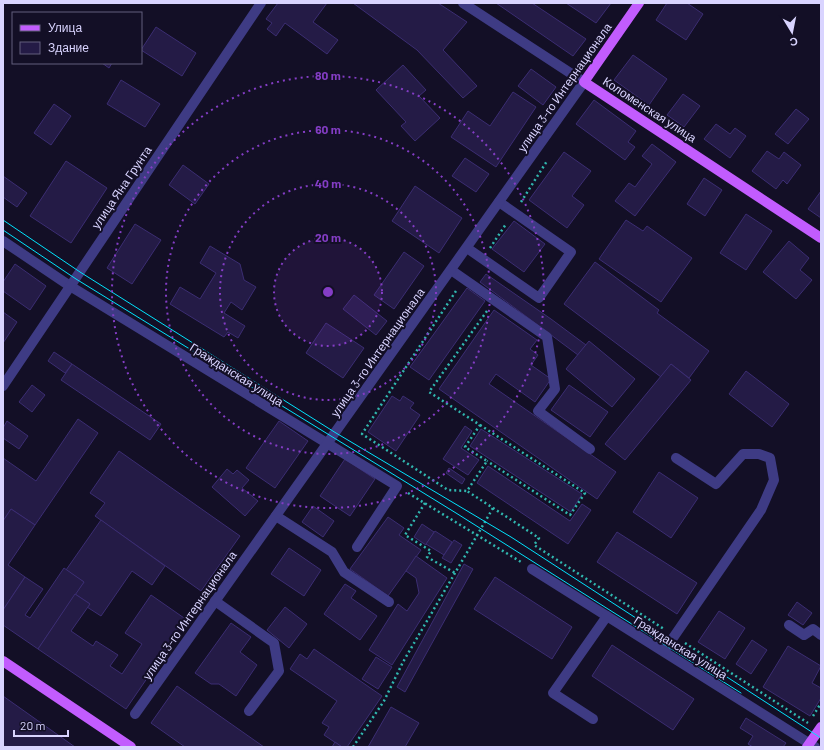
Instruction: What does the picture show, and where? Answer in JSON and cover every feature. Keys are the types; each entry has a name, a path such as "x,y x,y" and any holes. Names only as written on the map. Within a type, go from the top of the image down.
{"main road":[{"name":"улица 3-го Интернационала","path":"584,82 639,3"},
{"name":"Коломенская улица","path":"584,82 821,238"},
{"path":"3,661 130,747"},
{"path":"811,746 821,727"}],"street":[{"name":"улица Яна Грунта","path":"3,386 261,3"},
{"name":"Коломенская улица","path":"463,3 584,82"},
{"name":"улица 3-го Интернационала","path":"135,714 584,82"},
{"path":"466,248 539,298 571,252 499,202"},
{"name":"Гражданская улица","path":"3,240 70,286 327,445 397,486"},
{"path":"450,270 547,337 554,389 538,411 590,449"},
{"path":"664,651 761,510 774,480 770,458 759,454 743,454 716,484 676,458"},
{"path":"357,547 397,486"},
{"path":"276,516 332,552 344,572 389,602"},
{"name":"Гражданская улица","path":"532,569 664,651 811,746"},
{"path":"215,601 274,643 279,671 250,711"},
{"path":"593,719 553,693 607,616"},
{"path":"789,625 804,635 814,630 821,635"}],"path":[{"path":"483,259 550,157"},
{"path":"464,279 362,434 448,490 467,491 539,538 534,545 808,723 821,703"},
{"path":"480,425 466,447 570,515 585,493 480,425 429,392 494,301"},
{"path":"467,491 487,461"},
{"path":"397,486 532,569"},
{"path":"425,503 405,535 431,551 427,557 455,574"},
{"path":"353,747 384,701 403,662 493,508"}],"building":[{"path":"278,3 327,3 313,22 338,40 327,54 285,23 276,36 267,29 272,23 266,19"},
{"path":"353,3 438,3 467,22 443,50 477,86 463,98 417,50"},
{"path":"496,3 532,3 586,39 573,56"},
{"path":"566,3 611,3 596,23"},
{"path":"667,3 687,3 703,14 686,40 656,20"},
{"path":"156,27 196,53 182,76 142,51"},
{"path":"633,55 667,79 649,105 614,80"},
{"path":"103,64 111,64 109,68"},
{"path":"403,65 426,90 419,96 440,118 415,141 401,126 406,122 376,90"},
{"path":"531,69 556,87 543,105 518,86"},
{"path":"121,80 160,104 145,127 107,104"},
{"path":"513,92 536,107 496,167 451,137 468,111 490,126"},
{"path":"683,94 700,106 684,127 667,115"},
{"path":"594,100 636,131 628,142 635,147 625,160 576,124"},
{"path":"54,104 71,116 51,145 34,133"},
{"path":"796,109 809,119 788,144 775,134"},
{"path":"716,124 730,134 735,128 746,136 730,158 704,139"},
{"path":"652,144 676,162 635,216 615,201 629,183 635,187 652,164 642,156"},
{"path":"767,151 779,159 784,152 801,165 787,184 783,180 776,189 752,171"},
{"path":"564,152 591,171 572,196 584,205 567,228 529,200"},
{"path":"465,158 489,174 476,192 452,176"},
{"path":"66,161 107,188 71,243 30,216"},
{"path":"183,165 209,184 195,204 169,185"},
{"path":"3,176 27,193 17,207 3,197"},
{"path":"704,178 722,190 705,216 687,204"},
{"path":"415,186 462,218 439,253 392,221"},
{"path":"821,191 821,218 808,209"},
{"path":"746,214 772,231 746,270 720,253"},
{"path":"626,220 643,231 647,226 692,258 661,302 599,259"},
{"path":"514,221 545,244 524,272 492,249"},
{"path":"135,224 161,240 132,284 107,268"},
{"path":"789,241 809,258 800,270 812,280 796,299 763,272"},
{"path":"210,246 240,264 244,280 256,287 242,310 231,302 224,313 245,326 238,338 228,332 224,337 170,304 180,287 200,299 216,273 200,263"},
{"path":"404,252 424,266 394,309 374,295"},
{"path":"595,262 659,310 657,313 709,351 689,378 671,364 661,377 564,304"},
{"path":"15,264 46,286 30,310 3,291 3,282"},
{"path":"486,274 586,345 578,355 480,282"},
{"path":"467,288 485,301 429,380 410,367"},
{"path":"354,295 387,321 376,335 343,309"},
{"path":"494,310 537,340 530,349 538,355 531,365 551,379 535,402 496,374 489,384 616,472 597,499 439,389"},
{"path":"3,312 17,322 3,343"},
{"path":"326,323 364,348 343,378 306,353"},
{"path":"589,341 635,379 612,407 566,369"},
{"path":"54,352 72,364 65,373 48,361"},
{"path":"72,364 161,424 150,440 61,380"},
{"path":"671,364 691,380 625,460 605,444"},
{"path":"746,371 789,404 772,427 729,394"},
{"path":"32,385 45,395 32,412 19,402"},
{"path":"569,385 608,412 590,437 551,410"},
{"path":"392,396 400,401 403,396 414,403 410,408 420,415 396,451 368,432"},
{"path":"78,419 98,433 35,525 11,509 3,521 3,458 36,481"},
{"path":"7,421 28,436 19,449 3,438 3,428"},
{"path":"279,421 308,441 275,488 246,468"},
{"path":"465,426 472,431 461,448 479,460 468,475 443,459"},
{"path":"481,429 582,494 571,512 470,446"},
{"path":"119,451 240,536 201,591 95,516 105,503 90,493"},
{"path":"345,459 375,479 350,516 320,496"},
{"path":"488,466 570,521 582,504 591,510 568,544 477,483"},
{"path":"449,468 465,479 462,484 446,473"},
{"path":"227,469 233,474 237,470 249,480 242,488 258,501 245,516 212,487"},
{"path":"659,472 698,498 671,538 633,512"},
{"path":"313,506 334,521 323,537 302,522"},
{"path":"11,509 35,525 8,565 25,577 3,610 3,521"},
{"path":"388,517 404,528 399,535 421,550 388,596 350,569"},
{"path":"101,520 165,566 152,585 132,571 101,616 87,607 90,604 75,594 84,582 66,570"},
{"path":"422,524 434,532 426,545 414,537"},
{"path":"435,531 452,542 444,555 426,544"},
{"path":"617,532 697,583 677,614 597,562"},
{"path":"454,540 462,545 451,563 442,558"},
{"path":"289,548 321,570 304,596 271,574"},
{"path":"416,556 447,578 392,665 369,650 398,604 407,611 419,593 416,578 406,571"},
{"path":"464,564 473,569 405,692 397,687"},
{"path":"64,568 84,582 38,649 3,625 3,610 25,577 43,589 25,615 30,618"},
{"path":"495,577 572,627 552,659 474,609"},
{"path":"345,584 356,591 351,598 377,616 360,640 324,614"},
{"path":"75,594 90,604 71,631 93,646 96,641 118,655 110,666 122,674 142,644 125,633 151,595 187,620 126,709 38,649"},
{"path":"797,602 812,613 803,625 788,615"},
{"path":"285,607 307,624 289,648 267,630"},
{"path":"719,611 745,628 725,659 698,642"},
{"path":"231,623 251,637 240,652 257,665 236,696 219,684 211,684 195,673"},
{"path":"752,640 767,650 751,674 736,664"},
{"path":"612,645 694,699 673,730 592,676"},
{"path":"788,646 821,666 812,683 821,688 821,698 810,716 763,687"},
{"path":"314,649 382,696 347,747 342,747 324,735 329,727 322,723 337,701 290,669 300,654 307,659"},
{"path":"376,657 392,667 378,689 362,679"},
{"path":"177,686 264,747 185,747 151,723"},
{"path":"3,696 75,747 3,747"},
{"path":"391,707 419,723 405,747 368,747"},
{"path":"746,718 786,743 783,747 753,747 748,744 753,736 740,728"},
{"path":"335,742 342,747 332,747"}],"tram line":[{"path":"3,220 80,272 336,433 511,537 821,738"},
{"path":"3,230 76,279 456,513 741,693"}]}
